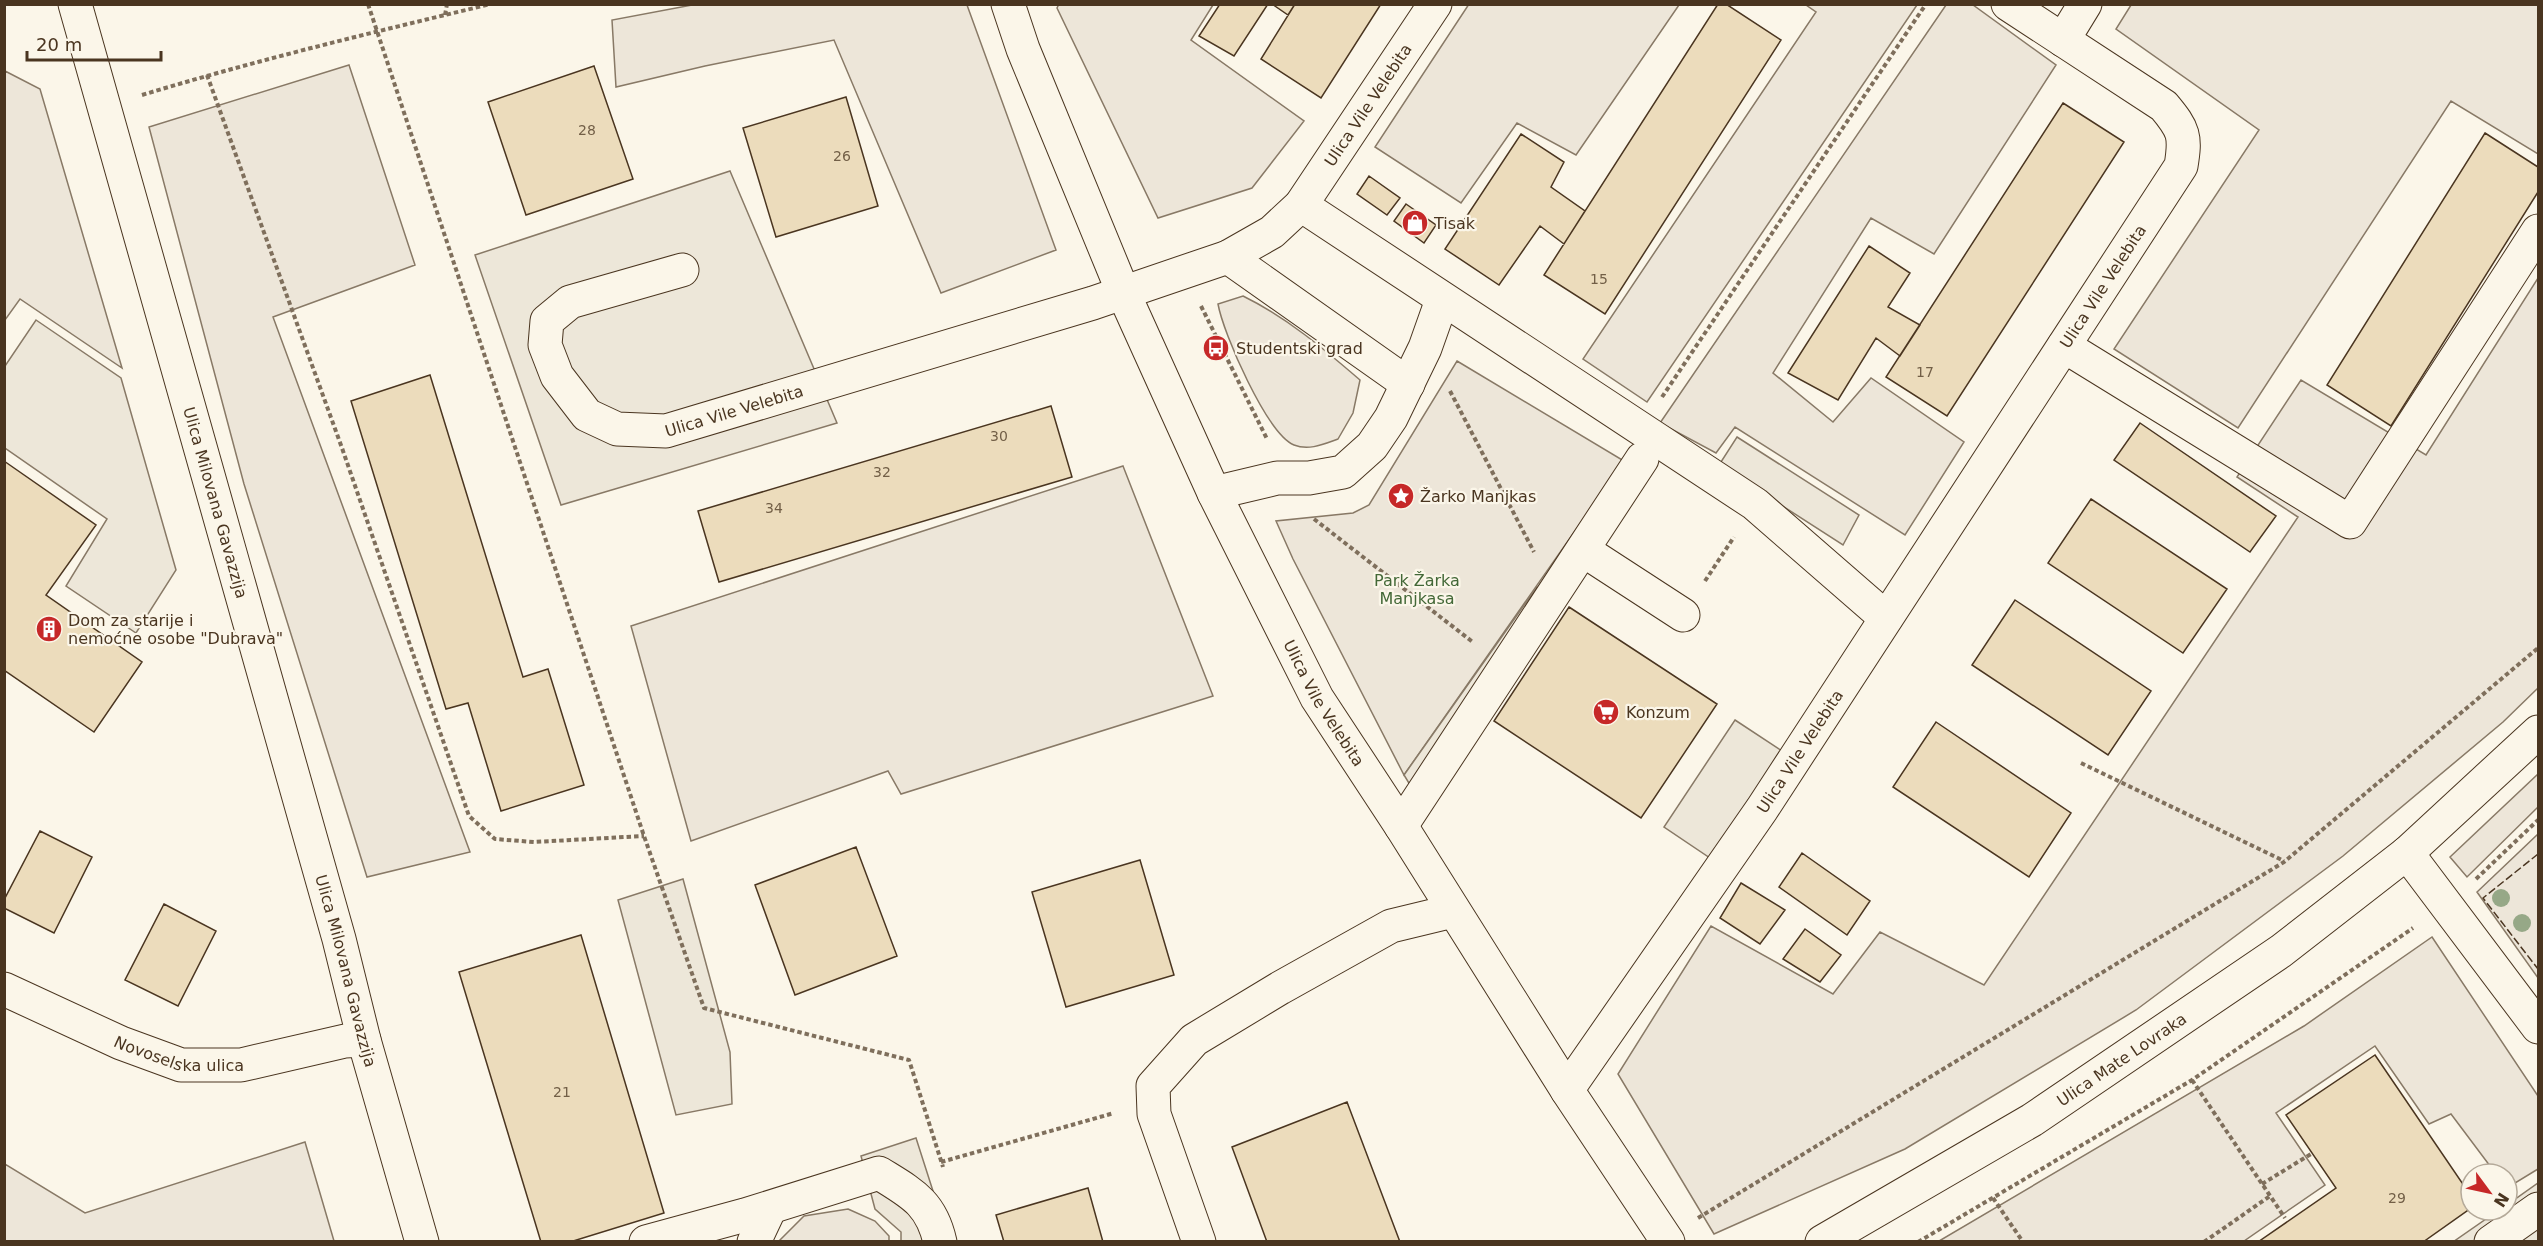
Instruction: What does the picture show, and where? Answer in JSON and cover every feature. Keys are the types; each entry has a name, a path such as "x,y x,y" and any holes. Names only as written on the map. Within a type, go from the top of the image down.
{"street":[{"name":"Ulica Milovana Gavazzija","path":"75,4 336,927 364,1040 422,1242"},
{"name":"Ulica Vile Velebita","path":"1008,4 1023,49 1123,292 1214,493 1317,698 1401,826 1567,1090 1667,1240"},
{"name":"Ulica Vile Velebita","path":"682,270 570,302 548,321 545,345 557,376 587,415 617,429 666,431 1082,307 1228,257 1272,232 1301,205 1435,4"},
{"name":"Ulica Vile Velebita","path":"1567,1090 1762,809 2171,185 2181,166 2185,142 2177,122 2164,106 2008,4"},
{"path":"2063,40 2085,4"},
{"path":"1301,205 1442,300 1641,444 1755,504 1886,618"},
{"path":"2064,346 2350,522 2538,231"},
{"path":"1228,257 1408,384"},
{"path":"1214,493 1277,478 1310,478 1343,472 1372,446 1391,418 1425,348 1442,300"},
{"path":"1401,826 1583,550 1641,444"},
{"path":"1583,550 1683,615"},
{"name":"Ulica Mate Lovraka","path":"1822,1242 2032,1120 2281,951 2407,853 2538,732"},
{"path":"2407,853 2538,1027"},
{"path":"1198,1242 1155,1114 1153,1086 1194,1040 1391,926 1453,911"},
{"name":"Novoselska ulica","path":"4,989 121,1043 181,1065 241,1065 345,1041 364,1040"},
{"path":"646,1242 770,1208 879,1173 917,1196 936,1224 940,1242"},
{"path":"754,1242 770,1208"},
{"path":"2491,1242 2538,1209"}],"path":[{"path":"368,4 644,836 704,1008 909,1060 945,1173"},
{"path":"445,15 447,4"},
{"path":"104,106 207,75 491,4"},
{"path":"1641,444 1926,4"},
{"path":"207,75 342,448 469,816 495,839 534,842 644,836"},
{"path":"1197,298 1271,448"},
{"path":"1446,384 1555,592"},
{"path":"1683,615 1755,504"},
{"path":"1306,513 1506,668"},
{"path":"1667,1240 2284,861 2538,648"},
{"path":"2081,763 2284,861"},
{"path":"1918,1242 2192,1080 2447,905 2538,820"},
{"path":"2192,1080 2285,1218"},
{"path":"941,1162 1154,1101"},
{"path":"2262,1184 2311,1154"},
{"path":"2204,1242 2270,1196"},
{"path":"1993,1198 2023,1242"}],"green space":[{"path":"1059,4 1213,5 1191,40 1304,121 1252,188 1158,218 1057,8"},
{"path":"1469,4 1679,5 1576,155 1517,123 1461,203 1375,147"},
{"path":"692,5 967,5 1056,250 941,293 834,40 616,87 612,20"},
{"path":"1806,5 1917,5 1647,402 1583,359 1816,12"},
{"path":"1946,5 1973,5 2056,65 1934,254 1871,218 1773,373 1833,422 1871,378 1964,442 1905,535 1735,427 1716,453 1660,423"},
{"path":"2131,5 2538,5 2538,154 2451,101 2238,428 2114,349 2259,130 2116,29"},
{"path":"349,65 415,265 273,317 470,852 367,877 244,484 149,127"},
{"path":"5,71 40,89 122,368 20,299 5,320"},
{"path":"2538,278 2538,688 2503,722 2343,856 2136,1010 1905,1149 1714,1234 1618,1074 1711,926 1833,994 1880,932 1984,985 2298,517 2237,477 2301,380 2426,455"},
{"path":"1243,296 1289,324 1360,380 1353,413 1338,439 1316,446 1300,447 1283,437 1271,422 1237,358 1218,304"},
{"name":"Park Žarka Manjkasa","path":"1457,361 1624,461 1404,775 1293,559 1276,521 1353,513 1369,505"},
{"path":"1123,466 1213,696 901,794 888,771 691,841 631,626"},
{"path":"2538,774 2538,807 2467,877 2450,857"},
{"path":"2538,834 2538,978 2477,892"},
{"path":"2432,937 2538,1096 2538,1169 2519,1181 2519,1162 2487,1162 2451,1114 2429,1124 2375,1046 2276,1113 2325,1185 2244,1241 1939,1241 2304,1026"},
{"path":"305,1142 334,1241 5,1241 5,1164 85,1213"},
{"path":"848,1209 875,1221 889,1236 889,1241 779,1241 804,1216"}],"shaded area":[{"path":"730,171 837,423 561,505 475,255"},
{"path":"36,320 121,378 176,570 136,633 66,586 107,519 5,448 5,366"},
{"path":"1737,437 1859,515 1843,545 1719,465"},
{"path":"1537,587 1548,595 1415,793 1404,775"},
{"path":"1735,720 1785,753 1713,860 1664,827"},
{"path":"683,879 730,1052 732,1104 676,1115 618,900"},
{"path":"916,1138 949,1241 901,1241 901,1232 875,1209 861,1156"},
{"path":"2538,1183 2538,1241 2453,1242 2482,1222 2519,1222 2519,1196"}],"building":[{"path":"1220,4 1268,4 1234,56 1199,36"},
{"path":"1272,4 1295,4 1288,15"},
{"path":"1295,4 1381,4 1321,98 1261,59"},
{"path":"1718,4 1726,4 1781,40 1605,314 1544,275"},
{"path":"594,66 633,179 526,215 488,102"},
{"path":"846,97 878,206 776,237 743,128"},
{"path":"2063,103 2124,142 1947,416 1886,377"},
{"path":"2485,133 2538,167 2538,192 2391,426 2327,385"},
{"path":"1521,134 1564,162 1551,187 1585,211 1564,244 1540,226 1499,285 1445,249"},
{"path":"1369,176 1400,198 1387,215 1357,194"},
{"name":"Tisak","path":"1406,204 1436,225 1424,243 1394,221"},
{"path":"1869,246 1910,273 1888,307 1920,325 1900,356 1876,338 1838,400 1788,373"},
{"path":"430,375 523,677 548,669 584,785 501,811 468,703 446,709 351,401"},
{"path":"1051,406 1072,477 719,582 698,511"},
{"path":"2140,423 2276,516 2250,552 2114,460"},
{"name":"Dom za starije i nemoćne osobe \"Dubrava\"","path":"4,461 96,525 46,595 142,662 94,732 4,670"},
{"path":"2091,499 2227,589 2183,653 2048,563"},
{"path":"2015,600 2151,691 2108,755 1972,665"},
{"name":"Konzum","path":"1569,607 1717,704 1641,818 1494,721"},
{"path":"1936,722 2071,813 2029,877 1893,787"},
{"path":"40,831 92,857 54,933 4,908 4,900"},
{"path":"856,847 897,956 795,995 755,885"},
{"path":"1802,853 1870,901 1847,935 1779,887"},
{"path":"1140,860 1174,975 1066,1007 1032,892"},
{"path":"1741,883 1785,910 1760,944 1720,918"},
{"path":"164,904 216,931 178,1006 125,980"},
{"path":"1805,929 1841,955 1820,982 1783,959"},
{"path":"581,935 664,1213 570,1242 541,1242 459,972"},
{"path":"2375,1055 2459,1178 2459,1216 2423,1242 2258,1242 2336,1188 2286,1115"},
{"path":"1347,1102 1400,1242 1267,1242 1232,1147"},
{"path":"1088,1188 1103,1242 1004,1242 996,1215"}],"fence":[{"path":"2538,854 2483,898 2538,969"}],"place":[{"name":"Tisak","path":"1415,223"},
{"name":"Studentski grad","path":"1216,348"},
{"name":"Žarko Manjkas","path":"1401,496"},
{"name":"Dom za starije i nemoćne osobe \"Dubrava\"","path":"49,629"},
{"name":"Konzum","path":"1606,712"}]}
